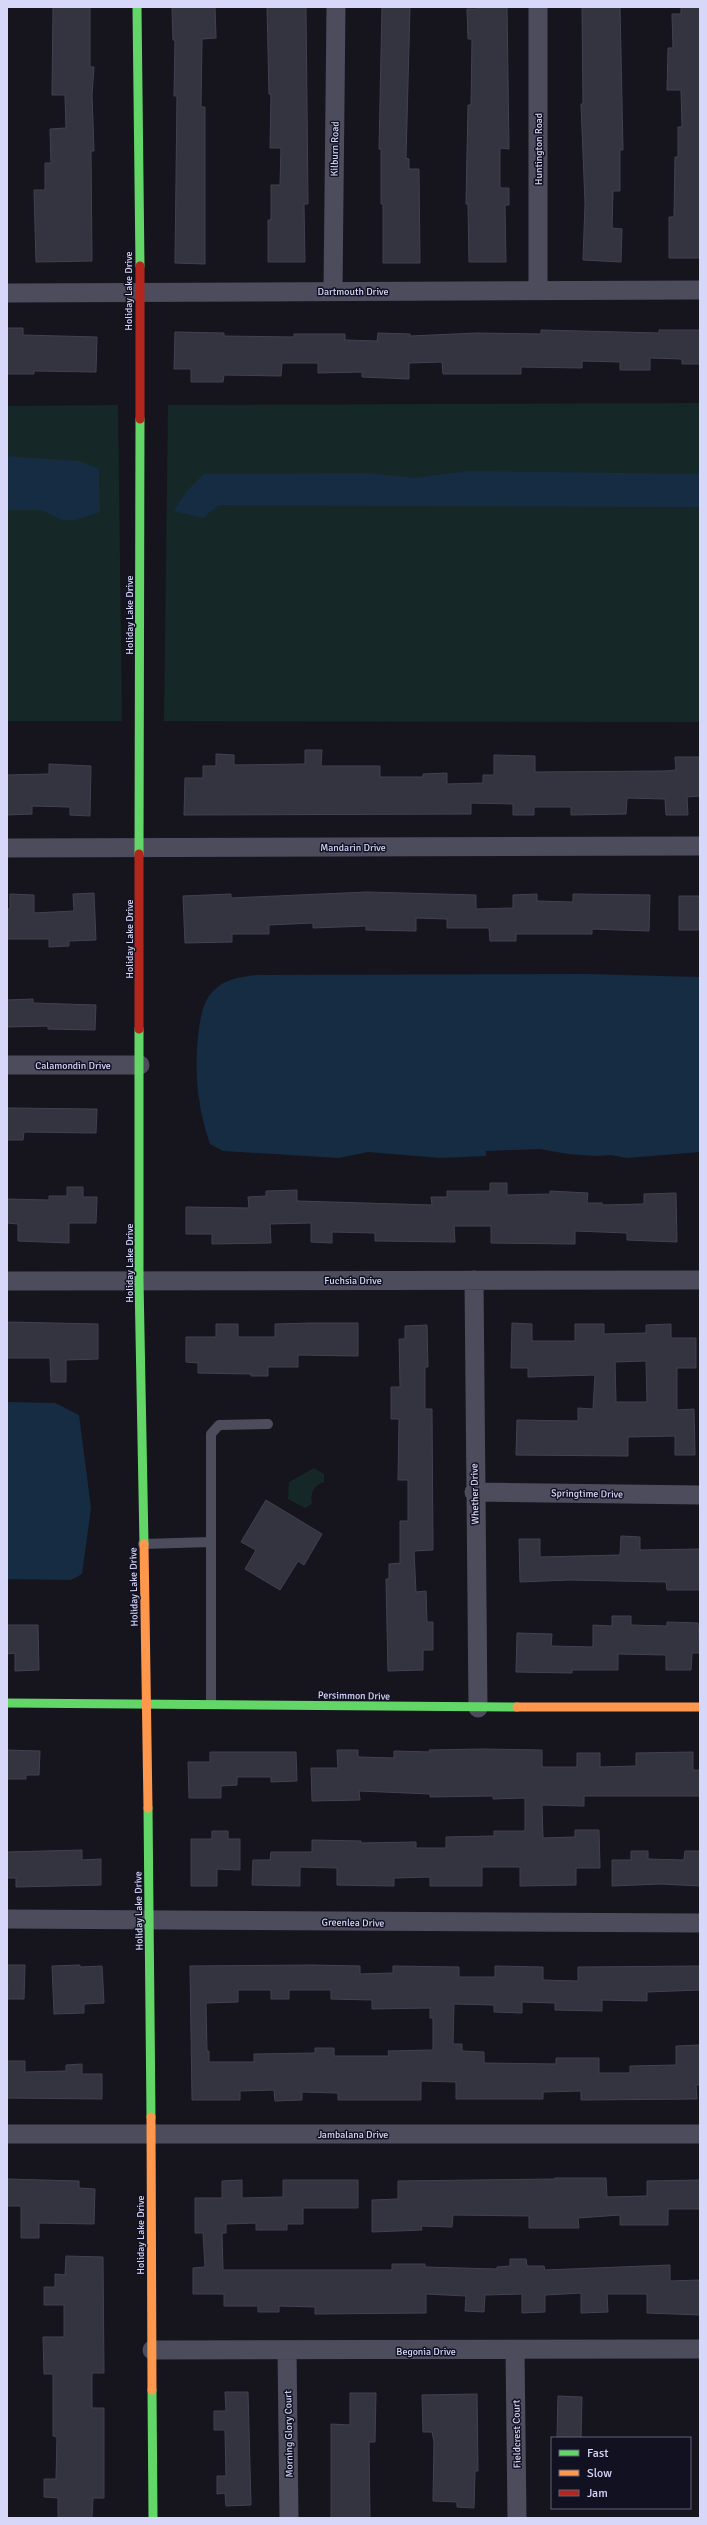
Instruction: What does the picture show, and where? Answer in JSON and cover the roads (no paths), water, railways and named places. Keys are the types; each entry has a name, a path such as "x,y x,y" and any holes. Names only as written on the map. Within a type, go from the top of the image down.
{"street":[{"name":"Holiday Lake Drive","path":"137,7 140,292 139,1281 145,1703 150,1918 152,2518"},
{"name":"Kilburn Road","path":"333,291 336,7"},
{"name":"Huntington Road","path":"538,7 538,290"},
{"name":"Dartmouth Drive","path":"7,293 700,290"},
{"name":"Mandarin Drive","path":"7,848 700,846"},
{"name":"Calamondin Drive","path":"7,1065 140,1065"},
{"name":"Whether Drive","path":"474,1280 474,1492 478,1708"},
{"name":"Fuchsia Drive","path":"7,1281 700,1280"},
{"name":"Springtime Drive","path":"474,1492 700,1495"},
{"name":"Persimmon Drive","path":"7,1704 145,1703 478,1708 700,1707"},
{"name":"Greenlea Drive","path":"7,1919 150,1918 358,1922 700,1922"},
{"name":"Jambalana Drive","path":"7,2134 700,2134"},
{"name":"Begonia Drive","path":"152,2350 515,2351 700,2349"},
{"name":"Morning Glory Court","path":"287,2350 289,2518"},
{"name":"Fieldcrest Court","path":"515,2351 517,2518"}],"lane":[{"path":"211,1704 210,1434 220,1425 268,1424"},
{"path":"143,1544 211,1542"}],"water":[{"path":"7,456 79,461 99,469 100,512 76,520 62,520 41,510 7,510"},
{"path":"469,471 700,474 700,507 219,505 203,518 174,511 186,492 204,474 368,473 415,478"},
{"path":"585,974 700,977 700,1152 627,1158 611,1155 596,1156 568,1154 540,1149 486,1151 486,1156 440,1158 368,1152 339,1158 223,1151 210,1144 200,1105 197,1076 197,1046 204,1005 214,990 225,982 237,978 258,975"},
{"path":"7,1402 55,1403 79,1415 91,1508 82,1574 71,1580 7,1579"}]}
